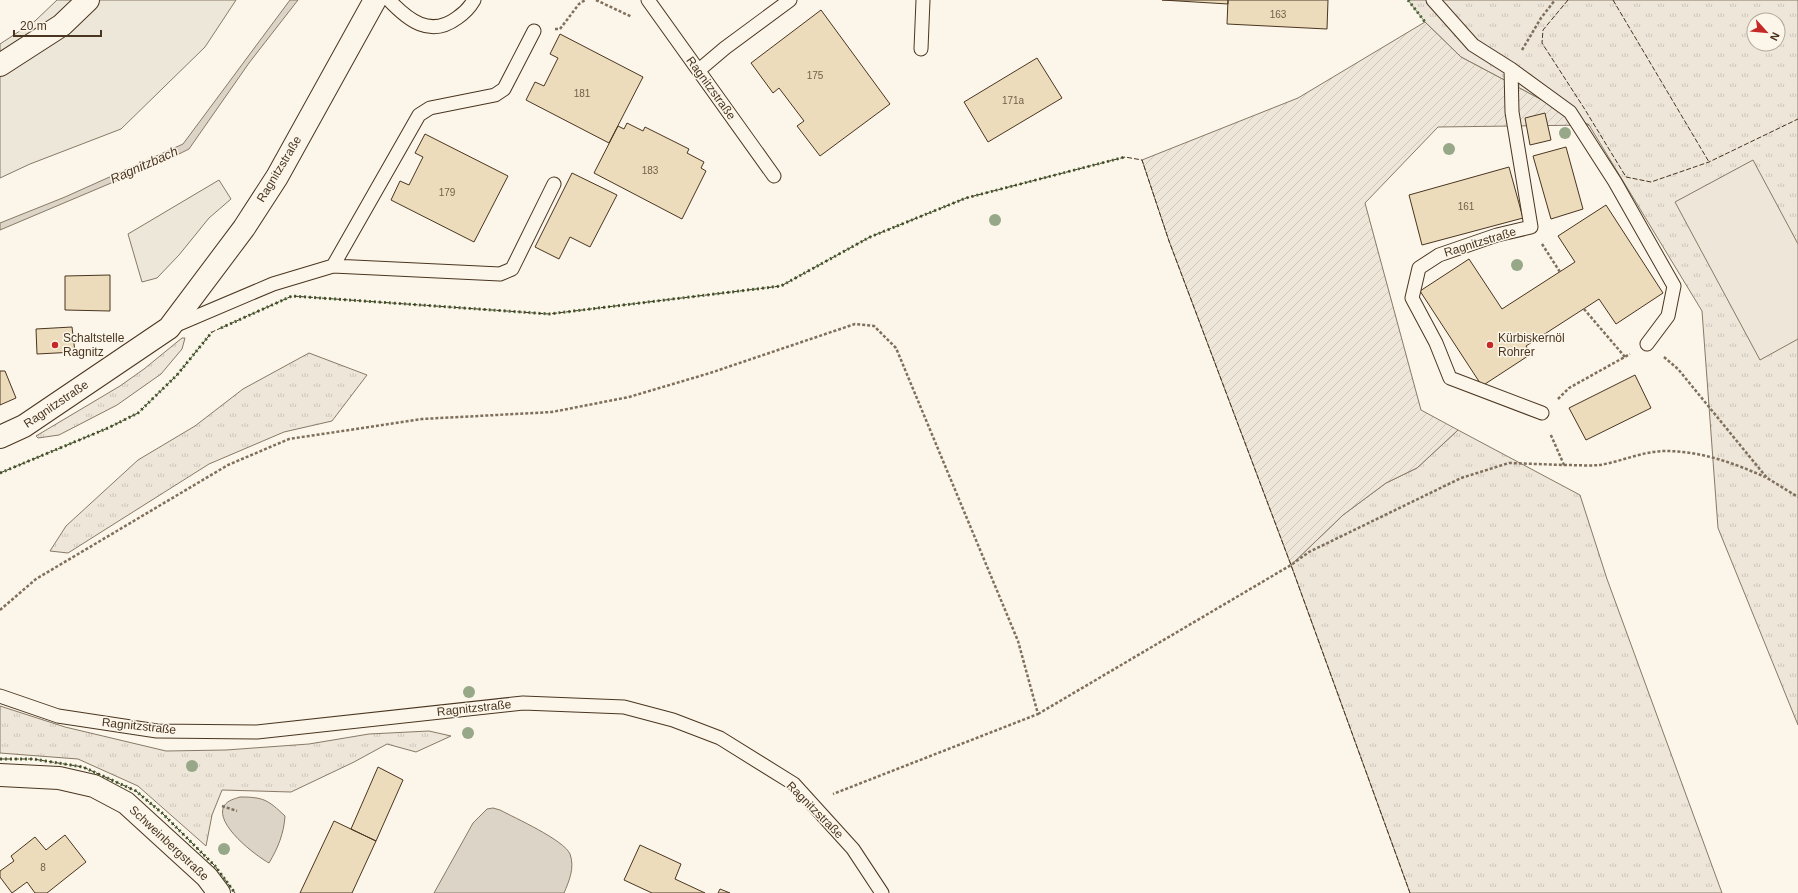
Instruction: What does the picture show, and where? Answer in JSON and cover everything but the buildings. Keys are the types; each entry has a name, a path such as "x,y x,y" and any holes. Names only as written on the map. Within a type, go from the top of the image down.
{"main road":[{"path":"0,65 62,25 88,0"},
{"name":"Ragnitzstraße","path":"0,436 24,426 169,328 244,228 276,177 375,0"},
{"name":"Schweinbergstraße","path":"0,775 59,778 94,786 126,803 207,877 219,893"}],"lane":[{"path":"389,0 402,14 418,24 429,27 449,24 461,15 474,0"},
{"name":"Ragnitzstraße","path":"648,0 774,176"},
{"path":"699,70 725,48 790,0"},
{"path":"921,49 923,0"},
{"path":"1432,0 1473,45 1511,69 1570,112 1615,182 1674,286 1668,316 1647,344"},
{"path":"333,266 420,115 430,108 495,95 504,89 534,31"},
{"name":"Ragnitzstraße","path":"1511,69 1512,112 1531,227 1497,235 1439,255 1419,268 1412,298 1436,343 1450,378 1542,413"},
{"name":"Ragnitzstraße","path":"169,328 273,284 333,266 500,274 512,269 554,184"},
{"name":"Ragnitzstraße","path":"0,696 58,716 157,731 257,732 523,703 624,707 672,720 720,738 794,784 854,849 882,893"}],"path":[{"path":"534,31 560,29 579,4 585,0"},
{"path":"1511,69 1541,18 1555,0"},
{"path":"1531,227 1560,272"},
{"path":"1584,309 1625,357"},
{"path":"0,610 36,579 221,469 289,439 422,419 552,412 629,396 710,373 855,324 874,326 896,348 1018,642 1038,714"},
{"path":"1564,465 1542,413 1569,388 1647,344 1678,369 1767,478"},
{"path":"811,803 1038,714 1291,566 1309,552 1454,481 1509,462 1600,465 1645,454 1668,451 1702,454 1742,467 1767,478 1798,497"},
{"path":"222,806 237,811"}],"green space":[{"path":"1408,0 1798,0 1798,725 1718,528 1702,311 1589,125 1461,57 1425,22"},
{"path":"1425,22 1461,57 1589,125 1438,127 1365,203 1421,410 1458,430 1417,468 1386,483 1343,515 1291,565 1169,241 1142,160 1298,98"},
{"path":"1753,160 1798,244 1798,339 1760,360 1675,202"},
{"path":"182,338 185,338 182,349 161,374 117,405 59,435 38,438 36,436 120,386 144,369"},
{"path":"309,353 367,375 332,421 284,432 209,464 68,553 50,551 66,526 138,460 195,426 243,389"},
{"path":"1458,430 1580,495 1607,579 1722,893 1410,893 1291,565 1343,515 1386,483 1417,468"},
{"path":"0,706 65,727 166,751 226,750 309,744 369,734 429,731 451,736 416,752 387,744 354,762 291,792 222,790 212,815 206,846 138,786 78,759 0,753"}],"shaded area":[{"path":"57,0 236,0 205,47 121,129 30,164 0,178 0,44 35,21"},
{"path":"219,180 231,199 209,218 179,255 157,278 142,282 128,234"}],"water":[{"name":"Ragnitzbach","path":"290,0 298,0 249,63 189,149 0,230 0,223 65,197 183,144"},
{"path":"240,797 265,800 285,816 280,840 269,863 246,847 230,830 225,822 223,813 224,806 229,801"},
{"path":"493,808 500,810 549,836 566,848 570,854 572,869 564,893 434,893 473,823 487,809"}],"hedge":[{"path":"1408,0 1425,22"},
{"path":"221,328 292,296 549,314 781,286 870,237 966,198 1125,157"},
{"path":"0,473 108,428 138,413 177,375 212,332"},
{"path":"0,759 33,759 83,767 136,791 162,813 215,866 235,893"}],"fence":[{"path":"1568,0 1543,30 1542,43 1626,177 1651,182 1709,162 1798,119"},
{"path":"1613,0 1709,162"},
{"path":"0,473 108,428 138,413 177,375 212,332 292,296 549,314 781,286 870,237 966,198 1125,157 1142,160 1169,241 1291,565 1410,893"},
{"path":"0,759 33,759 83,767 136,791 162,813 215,866 235,893"}],"place":[{"name":"Schaltstelle Ragnitz","path":"55,345"},
{"name":"Kürbiskernöl Rohrer","path":"1490,345"}]}
